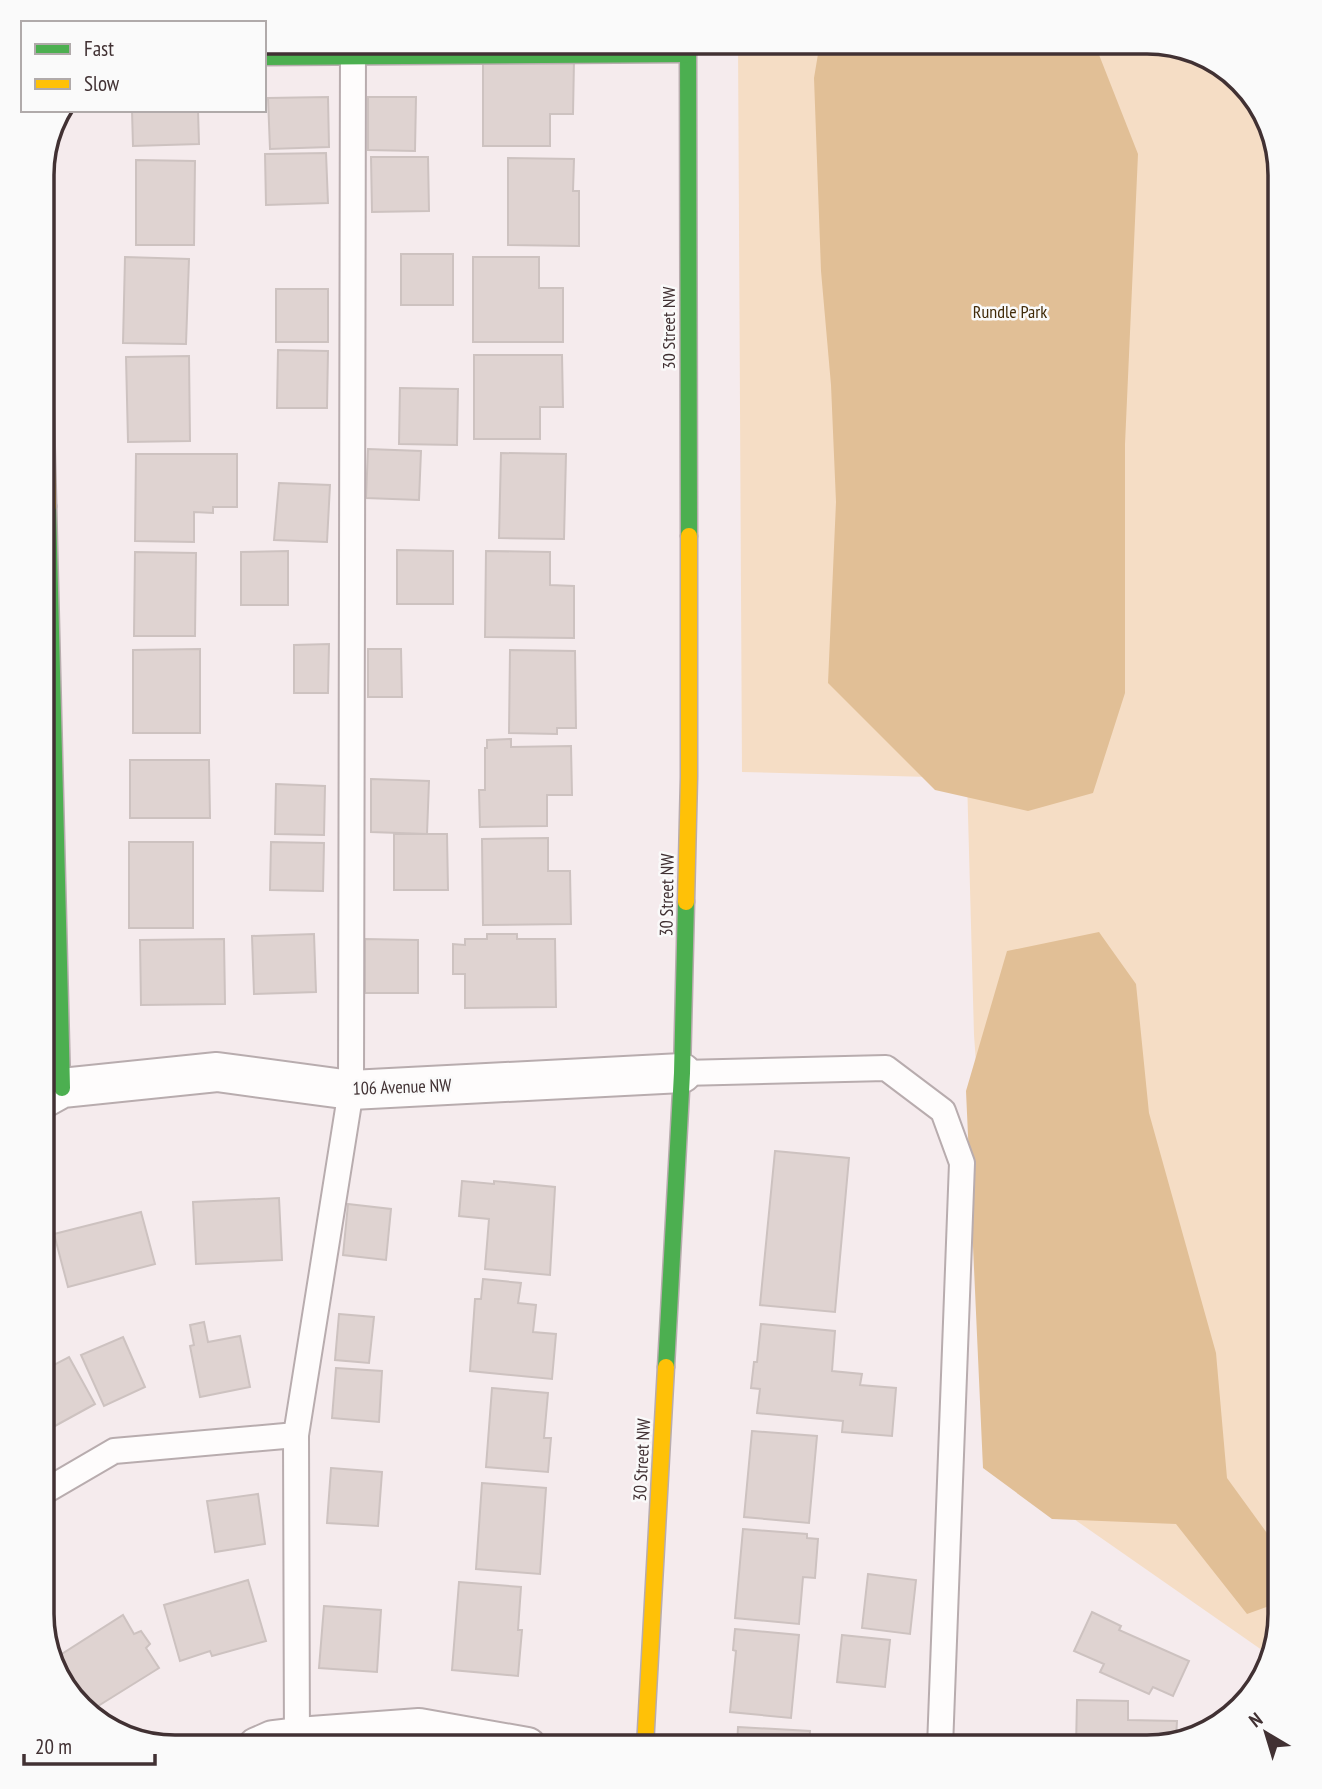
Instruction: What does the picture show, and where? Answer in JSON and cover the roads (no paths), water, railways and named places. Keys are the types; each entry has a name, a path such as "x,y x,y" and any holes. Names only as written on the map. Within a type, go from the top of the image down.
{"street":[{"path":"266,57 296,54"},
{"name":"30 Street NW","path":"646,1735 682,1073 689,777 688,55"},
{"name":"106 Avenue NW","path":"54,1093 217,1072 351,1090 682,1073"},
{"path":"358,1735 419,1728 459,1735"}],"lane":[{"path":"298,1735 296,1435 351,1090 353,54"},
{"path":"682,1073 886,1068 943,1111 962,1163 940,1735"},
{"path":"54,1486 114,1451 296,1435"}],"park label":[{"name":"Rundle Park","path":"1010,312"}]}
